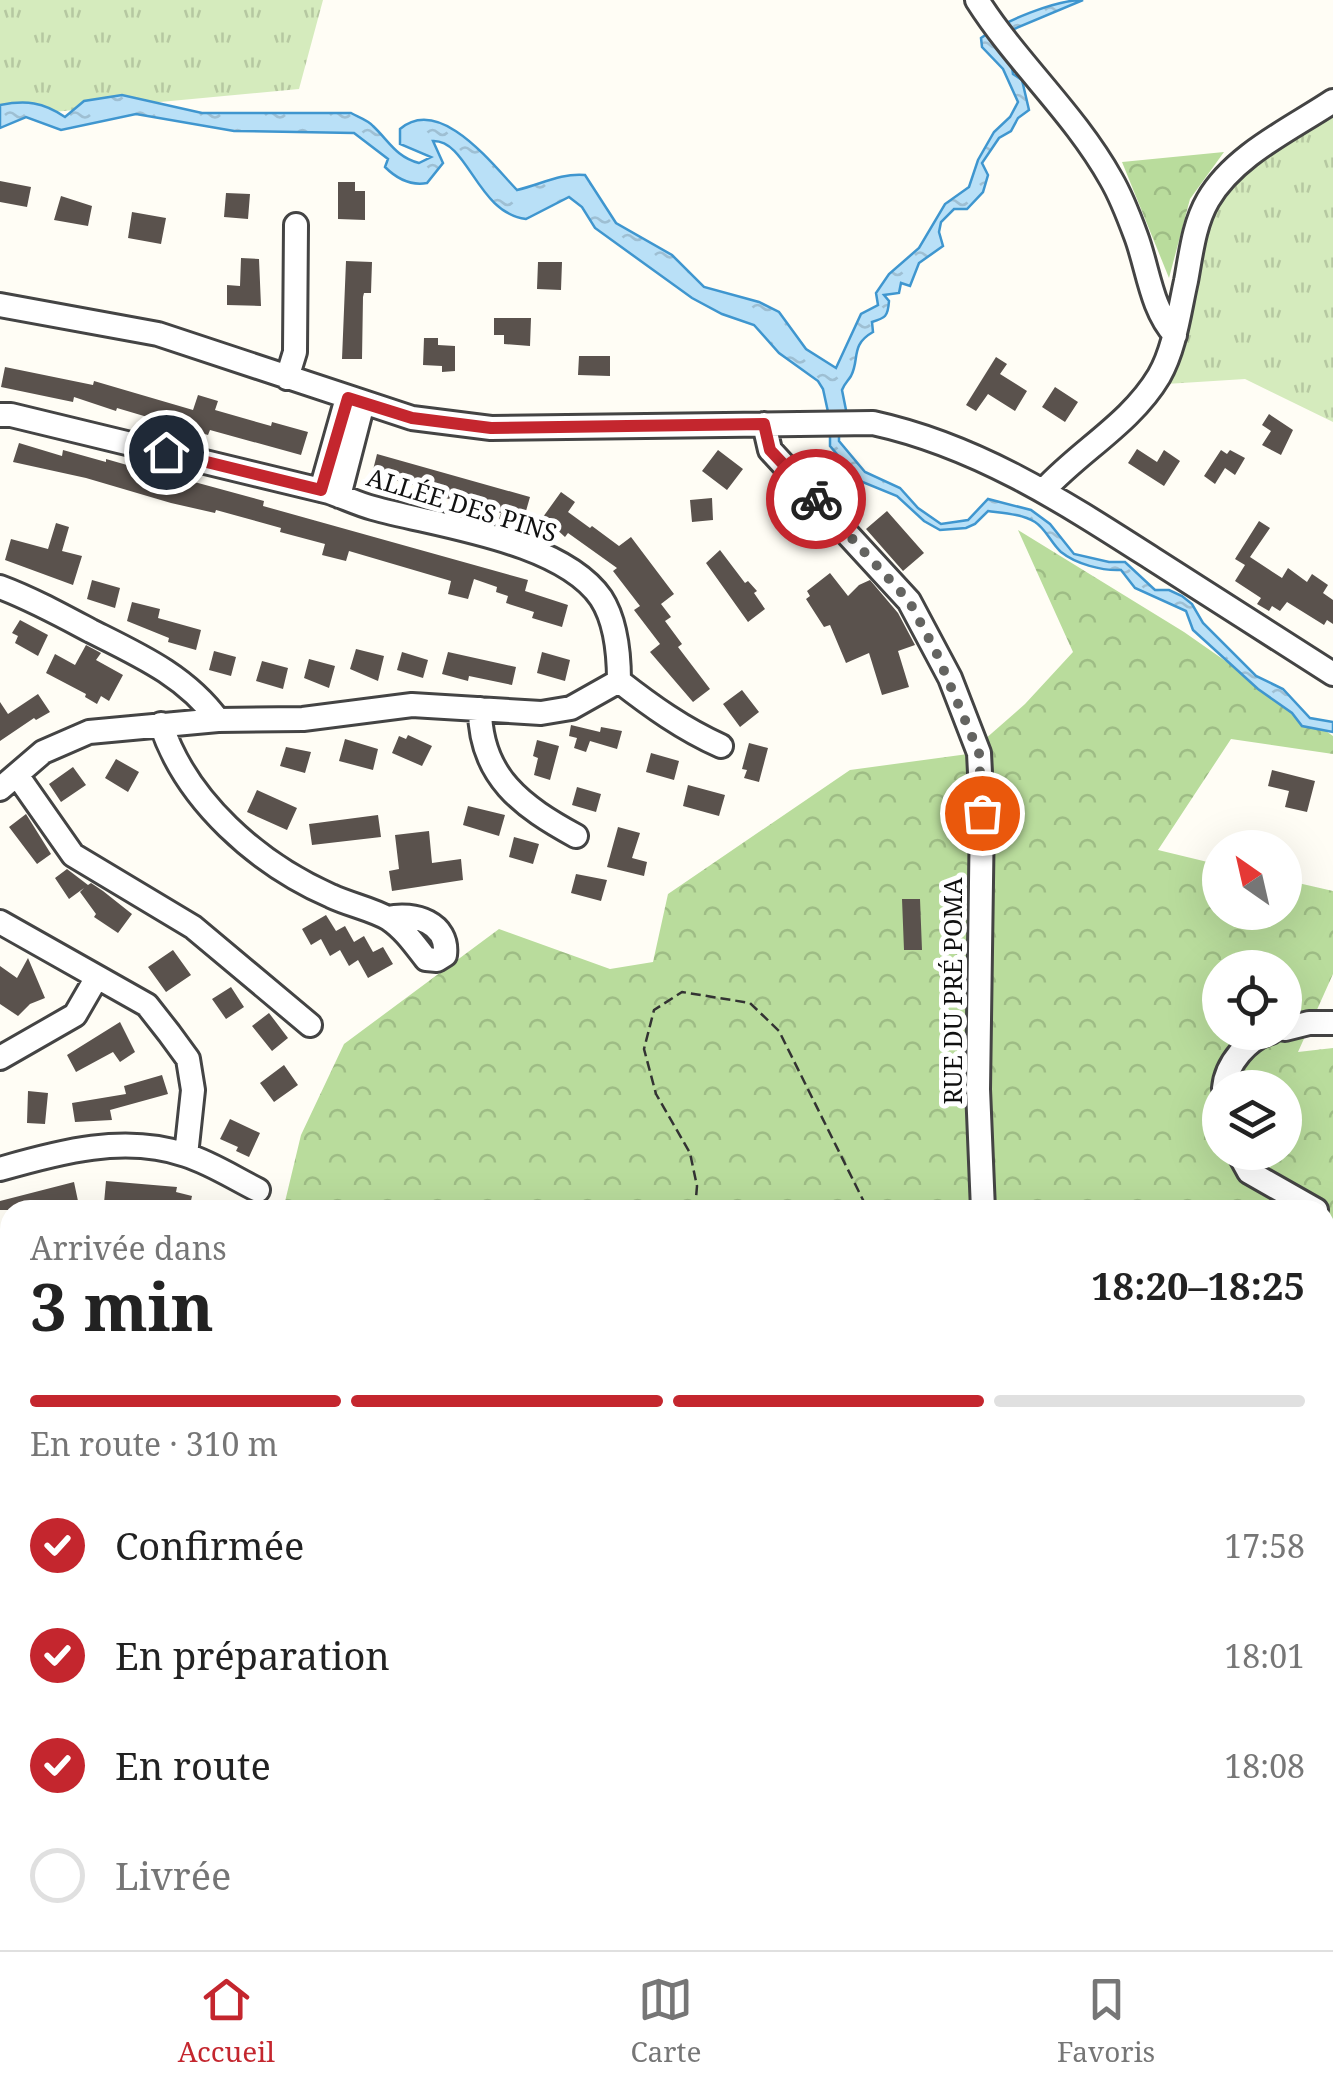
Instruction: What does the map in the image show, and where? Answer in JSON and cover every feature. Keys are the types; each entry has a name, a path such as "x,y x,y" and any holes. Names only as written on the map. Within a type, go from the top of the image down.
{"street":[{"path":"976,0 1061,106 1111,180 1136,235 1163,322 1175,335"},
{"path":"1045,489 1136,408 1160,374 1175,335 1195,234 1207,202 1224,178 1247,157 1333,101"},
{"path":"288,378 295,352 296,224"},
{"path":"0,304 158,334 412,418 491,428 874,424 910,432 958,447 1045,489 1333,674"},
{"path":"330,492 355,401"},
{"name":"ALLÉE DES PINS","path":"0,415 330,492 368,507 508,543 570,570 600,598 610,619 618,681"},
{"name":"RUE DU PRÉ POMA","path":"764,424 770,450 909,601 950,678 979,753 982,813 978,1089 983,1200"},
{"path":"0,586 43,604 166,669 204,700 218,720"},
{"path":"310,1025 193,927 73,855 8,782 43,752 89,732 218,720 303,719 390,706 541,713 571,708 618,681 680,725 721,746"},
{"path":"480,710 480,726 491,761 514,797 576,836"},
{"path":"161,724 181,771 227,826 270,862 329,896 388,918"},
{"path":"0,922 147,1005 188,1059 193,1090 186,1155"},
{"path":"0,1058 74,1014 96,976"},
{"path":"0,1167 76,1148 148,1147 186,1155 258,1190"},
{"path":"1248,1170 1298,1200"}],"path":[{"path":"696,1200 690,1154 656,1094 644,1049 654,1010 682,992 750,1002 779,1031 863,1200"}],"green space":[{"path":"0,0 323,0 299,89 0,117"},
{"path":"1333,111 1333,422 1245,379 1166,384 1193,276 1224,197 1259,159"},
{"path":"1224,152 1190,199 1169,278 1122,162"},
{"path":"1018,530 1184,632 1333,736 1333,754 1231,739 1158,850 1202,861 1202,930 1302,930 1302,884 1333,891 1333,974 1302,1043 1302,950 1202,950 1202,1050 1298,1052 1333,1048 1333,1200 285,1200 301,1135 344,1044 499,929 610,969 653,962 668,894 850,770 968,754 1025,704 1073,652"}],"water":[{"path":"1083,0 1007,32 997,44 998,50 1011,60 1013,74 1022,80 1029,110 1018,118 1011,131 999,138 982,163 988,175 983,192 967,209 954,209 941,222 943,246 919,263 910,286 901,283 899,293 884,295 889,301 887,314 872,322 873,332 858,347 854,370 842,390 847,415 830,421 818,381 779,353 754,325 692,298 595,228 582,207 569,197 526,219 509,214 445,144 433,141 443,163 427,183 421,184 394,175 385,167 388,159 354,133 234,131 136,114 61,130 26,117 0,128 0,105 34,104 65,117 84,101 122,95 202,113 351,113 371,124 399,153 419,163 431,157 400,144 400,129 415,121 432,121 464,137 517,190 559,177 585,175 616,223 672,255 704,287 759,302 779,312 806,349 836,368 861,314 878,305 876,293 889,274 919,248 945,204 969,187 994,132 1010,117 1018,102 1003,69 982,47 981,38 1030,13"},
{"path":"830,431 839,431 839,441 865,472 900,488 918,508 941,524 968,520 988,499 1031,510 1050,524 1074,554 1125,562 1155,590 1169,590 1182,596 1256,676 1283,689 1310,718 1333,722 1333,732 1302,726 1292,713 1258,689 1193,630 1186,611 1135,588 1121,570 1074,560 1061,552 1039,525 1018,516 988,511 966,528 940,530 897,496 860,481 830,446"}],"building":[{"path":"0,181 31,187 27,207 0,202"},
{"path":"338,182 355,182 355,191 365,191 365,220 338,219"},
{"path":"226,193 250,194 248,219 224,217"},
{"path":"61,196 92,206 88,226 54,220"},
{"path":"132,212 166,218 161,244 128,238"},
{"path":"241,258 259,259 261,306 227,305 227,285 240,286"},
{"path":"346,261 372,262 371,293 364,293 363,297 362,359 342,359"},
{"path":"538,262 562,262 561,290 537,289"},
{"path":"494,318 531,318 530,346 504,344 504,335 494,335"},
{"path":"424,338 438,338 438,345 455,346 455,371 442,372 442,366 423,365"},
{"path":"579,356 610,356 610,376 578,375"},
{"path":"996,357 1007,364 1000,374 1027,391 1015,411 988,394 976,411 966,405"},
{"path":"5,367 93,385 94,381 193,410 198,395 218,401 215,410 308,432 301,455 210,430 208,435 74,397 73,402 1,387"},
{"path":"1055,387 1078,402 1065,422 1042,407"},
{"path":"1269,414 1293,430 1281,455 1262,445 1271,431 1262,425"},
{"path":"19,443 62,456 63,450 106,459 163,480 165,474 264,501 263,506 528,580 525,591 568,605 562,627 532,618 534,612 506,603 508,596 496,592 497,587 474,579 468,599 448,594 451,581 349,551 346,561 322,555 325,544 280,532 281,528 13,462"},
{"path":"1137,449 1157,462 1164,450 1180,461 1164,486 1128,463"},
{"path":"718,450 743,469 727,490 702,471"},
{"path":"1221,450 1245,458 1235,475 1225,468 1215,484 1204,476"},
{"path":"377,454 530,497 522,525 499,519 501,513 372,474"},
{"path":"561,492 575,502 568,512 590,528 619,546 631,537 674,594 661,604 671,617 665,621 682,644 678,647 710,689 693,702 650,652 660,644 634,610 640,606 613,571 617,568 568,533 565,537 543,517"},
{"path":"712,498 713,520 692,522 690,500"},
{"path":"887,511 924,553 903,571 866,529"},
{"path":"1259,521 1270,528 1250,557 1282,578 1288,568 1307,582 1312,574 1328,585 1323,593 1333,600 1333,624 1327,620 1324,625 1287,602 1280,611 1272,606 1269,611 1257,604 1261,598 1235,581 1245,565 1235,559"},
{"path":"56,523 69,527 62,551 82,556 73,585 5,560 11,539 48,549"},
{"path":"720,550 745,583 748,581 757,591 754,593 765,609 748,622 706,563"},
{"path":"830,573 848,596 870,580 898,613 915,645 898,651 909,687 882,695 869,653 846,663 830,625 824,627 806,599 810,596 807,591"},
{"path":"92,580 120,588 115,608 87,599"},
{"path":"132,602 160,609 158,618 201,630 196,650 168,642 169,638 127,621"},
{"path":"20,620 48,635 38,656 15,643 18,636 12,633"},
{"path":"86,645 101,653 96,660 123,675 109,701 101,696 97,704 46,673 55,654 75,665"},
{"path":"356,649 384,656 378,681 350,669"},
{"path":"214,651 236,657 231,676 209,670"},
{"path":"402,652 428,660 423,678 397,670"},
{"path":"448,652 516,667 512,685 442,674"},
{"path":"542,652 570,660 565,681 537,673"},
{"path":"309,659 335,666 329,688 304,678"},
{"path":"262,661 288,668 283,689 256,681"},
{"path":"742,690 759,712 740,727 723,704"},
{"path":"38,694 50,712 0,741 0,702 8,714"},
{"path":"571,725 600,732 601,727 622,731 617,749 590,741 586,752 574,748 577,738 569,736"},
{"path":"408,735 432,746 422,766 392,753 399,736 406,739"},
{"path":"345,739 378,749 373,770 339,761"},
{"path":"537,740 559,746 550,780 534,775"},
{"path":"749,743 768,748 759,782 744,778 747,770 742,769"},
{"path":"286,747 311,752 305,773 280,766"},
{"path":"651,753 679,761 674,780 646,772"},
{"path":"116,759 139,772 128,792 105,778"},
{"path":"73,767 86,785 61,802 49,784"},
{"path":"1272,770 1315,781 1307,812 1285,807 1289,791 1268,786"},
{"path":"688,785 725,795 719,816 683,806"},
{"path":"577,787 601,794 596,812 572,805"},
{"path":"257,790 297,808 287,830 247,812"},
{"path":"468,806 505,815 499,836 463,825"},
{"path":"26,814 51,854 37,864 9,827"},
{"path":"378,815 381,837 312,845 309,824"},
{"path":"618,827 640,833 632,858 647,862 644,876 607,867"},
{"path":"429,831 432,863 461,859 463,880 392,891 389,871 399,869 395,835"},
{"path":"514,837 539,844 533,864 509,857"},
{"path":"67,869 132,914 118,933 94,917 96,914 80,892 84,888 69,899 55,878"},
{"path":"576,874 607,880 601,901 571,893"},
{"path":"902,899 920,899 922,950 904,950"},
{"path":"326,915 336,931 345,926 354,942 364,936 373,952 383,947 393,964 368,978 358,960 349,966 340,950 330,956 321,939 311,945 302,929"},
{"path":"173,950 191,975 166,992 148,967"},
{"path":"28,958 45,998 30,1004 18,1016 0,1004 0,966 17,978"},
{"path":"231,987 244,1007 226,1019 212,999"},
{"path":"269,1013 288,1038 272,1051 252,1026"},
{"path":"120,1022 135,1052 120,1062 113,1052 76,1072 67,1055"},
{"path":"284,1065 298,1085 274,1102 260,1083"},
{"path":"162,1075 168,1094 110,1110 112,1120 75,1122 72,1103 126,1094 124,1086"},
{"path":"28,1091 48,1093 45,1124 27,1123"},
{"path":"230,1119 260,1133 249,1157 220,1139"},
{"path":"106,1181 177,1187 176,1192 192,1196 191,1200 104,1200"},
{"path":"74,1182 78,1200 4,1200"}],"way so far":[{"path":"816,499 909,601 950,678 979,753 982,813"}],"route":[{"path":"166,452 321,490 348,398 412,418 491,428 764,424 770,450 816,499"}]}
